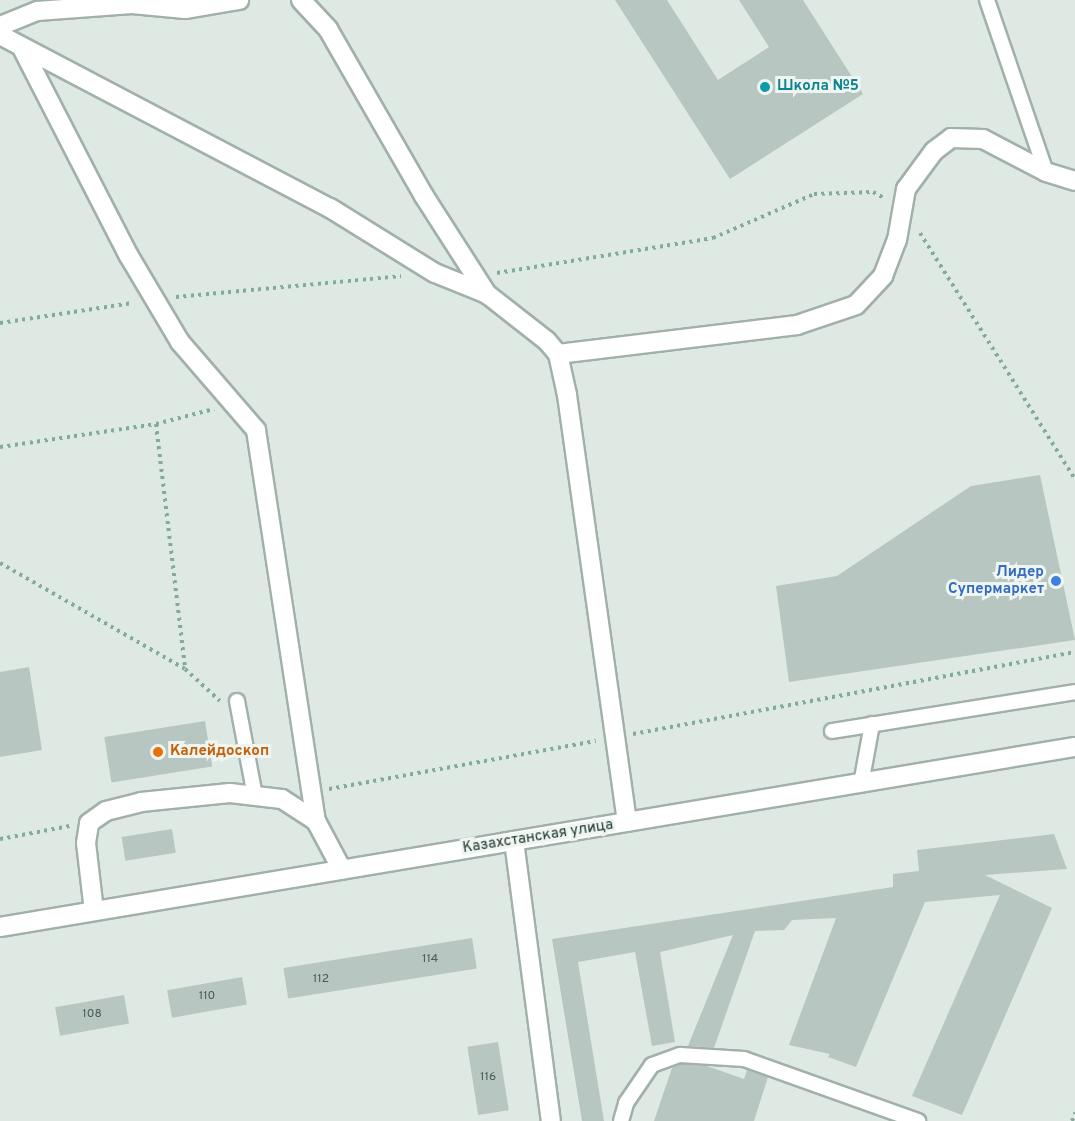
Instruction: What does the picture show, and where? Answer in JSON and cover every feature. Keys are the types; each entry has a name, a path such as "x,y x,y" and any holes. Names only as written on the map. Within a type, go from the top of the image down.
{"street":[{"path":"0,26 37,10 132,4 185,9 239,0"},
{"path":"301,0 328,29 424,196 487,294"},
{"path":"0,35 23,50 330,208 435,273 487,294 547,341 558,354 567,395 627,822"},
{"path":"23,50 154,300 180,342 256,430 316,821 342,870"},
{"path":"558,354 797,325 856,305 883,276 897,240 906,189 934,151 951,138 983,140 1046,172 1075,181"},
{"name":"Казахстанская улица","path":"0,927 1075,747"},
{"path":"94,911 86,843 89,823 106,811 141,802 230,793 282,799 316,821"},
{"path":"514,841 551,1121"}],"lane":[{"path":"987,0 1046,172"},
{"path":"832,731 1075,692"},
{"path":"237,701 255,796"},
{"path":"861,784 872,724"},
{"path":"621,1121 626,1103 652,1065 680,1055 744,1059 918,1121"}],"path":[{"path":"489,274 713,238 814,194 873,192 903,207 1075,479"},
{"path":"0,323 154,300 435,273"},
{"path":"0,447 156,424 233,405"},
{"path":"156,424 185,669"},
{"path":"0,563 185,669 241,721"},
{"path":"311,792 1075,652"},
{"path":"0,839 89,823"},
{"path":"1072,1121 1075,1113"}],"building":[{"name":"Школа №5","path":"615,0 667,0 718,80 769,47 739,0 803,0 863,94 730,179"},
{"path":"1040,475 1075,640 789,682 776,586 837,576 971,486"},
{"path":"29,667 42,750 0,757 0,672"},
{"name":"Калейдоскоп","path":"205,721 212,766 111,782 104,737"},
{"path":"172,829 176,853 125,861 122,837"},
{"path":"1054,834 1067,869 985,875 1052,908 962,1115 912,1096 1000,895 925,902 856,1067 828,1057 830,1054 789,1045 836,918 792,920 784,930 755,931 714,1048 688,1046 733,935 660,952 675,1042 652,1046 635,952 578,962 604,1121 582,1121 552,939 893,887 893,874 919,871 917,850"},
{"path":"472,938 477,969 288,998 283,968"},
{"path":"242,977 247,1005 172,1018 167,990"},
{"path":"124,995 129,1024 60,1036 55,1007"},
{"path":"498,1042 509,1110 478,1115 467,1047"},
{"path":"681,1064 707,1066 744,1079 747,1070 768,1077 754,1121 654,1121 672,1068"}],"place":[{"name":"Школа №5","path":"765,87"},
{"name":"Лидер Супермаркет","path":"1056,581"},
{"name":"Калейдоскоп","path":"158,752"}]}
